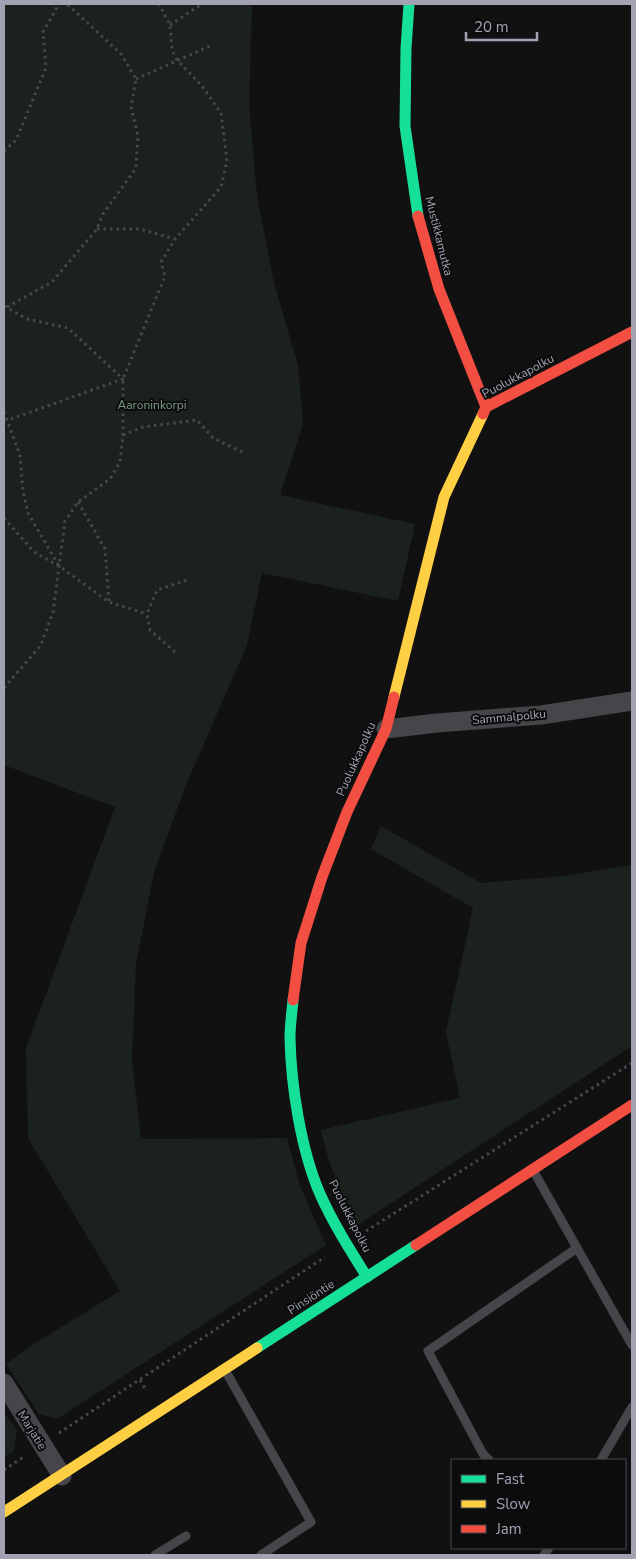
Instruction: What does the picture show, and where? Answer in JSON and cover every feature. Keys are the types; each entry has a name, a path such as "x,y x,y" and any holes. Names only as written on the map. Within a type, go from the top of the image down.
{"street":[{"name":"Mustikkamutka","path":"409,4 406,48 405,126 417,212 439,289 486,407"},
{"name":"Puolukkapolku","path":"367,1277 346,1244 320,1194 297,1110 290,1037 301,943 322,877 347,812 386,729 444,497 486,407 632,332"},
{"name":"Sammalpolku","path":"386,729 437,723 541,716 632,701"},
{"name":"Pinsiöntie","path":"4,1512 632,1105"},
{"name":"Marjatie","path":"4,1383 62,1476"}],"lane":[{"path":"532,1170 632,1345"},
{"path":"488,1459 483,1454 428,1351 577,1248"},
{"path":"225,1370 311,1522 261,1555"},
{"path":"602,1459 632,1407"},
{"path":"155,1555 186,1536"}],"path":[{"path":"4,151 16,140 46,68 43,32 60,4"},
{"path":"5,306 52,282 97,229 103,214 136,168 138,136 131,107 136,79 121,54 67,4"},
{"path":"4,688 41,646 53,612 65,521 78,502 110,479 120,462 123,436 123,379 165,276 161,262 175,239 221,187 227,161 221,113 202,86 177,60 172,50 170,25 159,4"},
{"path":"170,25 202,4"},
{"path":"136,79 212,46"},
{"path":"97,229 140,229 175,239"},
{"path":"5,306 27,319 68,328 123,379"},
{"path":"8,420 123,379"},
{"path":"4,412 20,455 23,491 28,514 59,566"},
{"path":"123,436 143,428 198,420 213,438 242,452"},
{"path":"78,502 106,549 109,602"},
{"path":"4,518 6,523 34,552 59,566 109,602 147,614"},
{"path":"175,652 150,630 147,614 157,590 187,580"},
{"path":"4,1470 346,1244 632,1063"}],"green space":[{"name":"Aaroninkorpi","path":"4,4 252,4 249,105 257,195 274,283 298,365 303,424 280,495 415,524 398,601 262,573 247,645 186,785 154,872 136,964 132,1059 141,1139 287,1138 300,1186 326,1245 57,1419 39,1414 6,1364 29,1347 120,1291 28,1138 26,1048 115,807 4,765"},
{"path":"381,826 481,883 564,876 632,865 632,1046 356,1226 331,1167 321,1130 460,1098 446,1032 473,908 371,849"},
{"path":"4,1413 17,1430 14,1451 4,1457"}],"traffic: fast":[{"path":"409,4 406,48 405,126 418,216"},
{"path":"293,1000 290,1038 292,1076 307,1158 325,1205 367,1277"},
{"path":"257,1348 416,1245"}],"traffic: slow":[{"path":"394,697 444,497 483,414"},
{"path":"4,1512 257,1348"}],"traffic: jam":[{"path":"418,216 439,289 486,407"},
{"path":"483,414 486,407 632,332"},
{"path":"293,1000 301,943 322,877 347,812 386,729 394,697"},
{"path":"416,1245 632,1105"}]}
